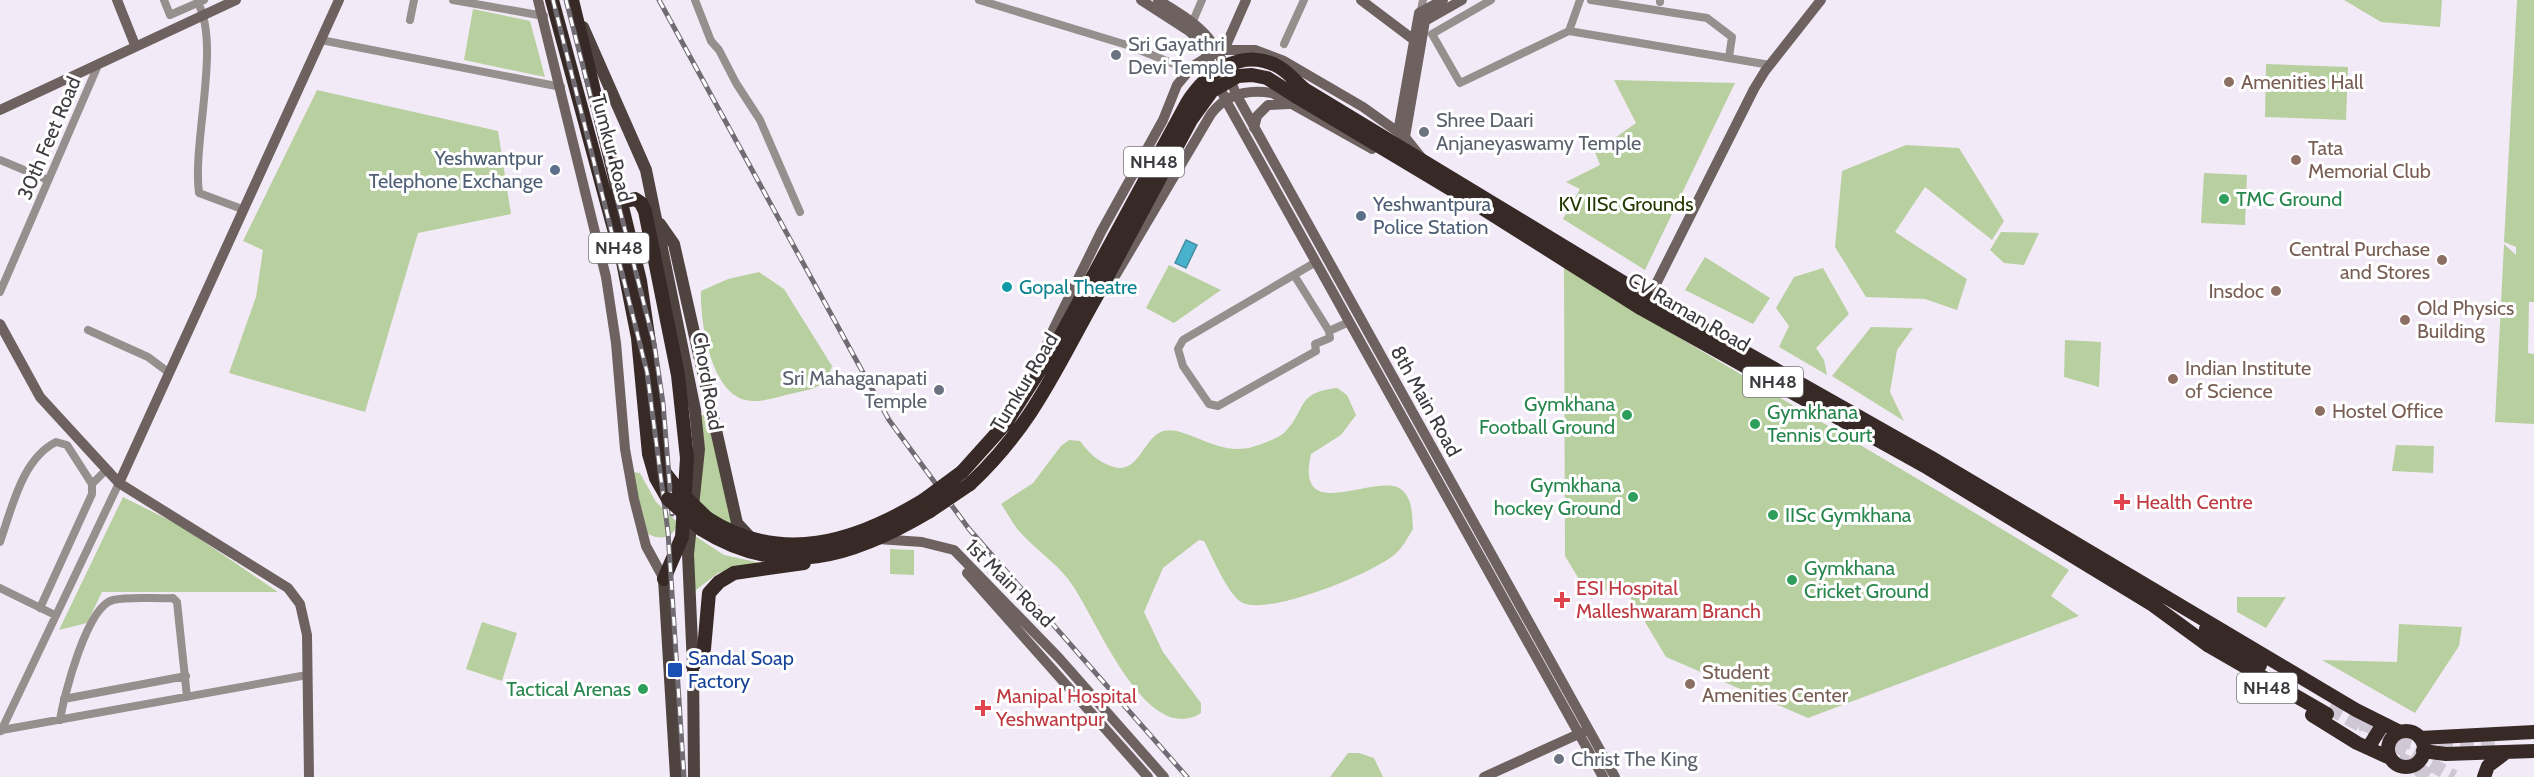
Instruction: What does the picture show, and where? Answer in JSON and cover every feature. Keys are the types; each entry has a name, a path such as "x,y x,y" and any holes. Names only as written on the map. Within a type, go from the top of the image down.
{"highway":[{"name":"Tumkur Road","path":"552,0 554,32 623,262 638,338 650,454 656,478 727,545 749,552 797,558 823,556 878,539 927,506 970,484 1006,449 1041,401 1091,304"},
{"name":"Tumkur Road","path":"574,5 621,202 647,326 660,460 674,495"},
{"name":"NH48","path":"1044,365 1187,103 1203,81 1222,67 1252,61 1279,67 1298,97"},
{"name":"NH48","path":"1091,304 1191,120 1212,91 1238,76 1252,75 1267,78 1298,97 1422,158"},
{"name":"CV Raman Road","path":"1298,97 1396,155 1642,309 1928,468 2156,600"},
{"name":"CV Raman Road","path":"1422,158 1648,298 1932,459 2156,600"},
{"path":"621,202 635,199 642,203 645,211 678,375 685,423 687,458 682,537 664,579"},
{"name":"Tumkur Road","path":"704,523 757,542 786,545 846,538 927,506 962,472 1006,423 1044,365"},
{"path":"693,666 704,650 709,593 718,582 734,573 786,567 823,556"},
{"path":"2156,600 2328,711"},
{"name":"NH48","path":"2156,600 2383,724 2400,732 2411,732 2422,745 2446,754 2503,748 2534,751"},
{"name":"NH48","path":"2156,600 2203,650 2368,748 2396,762"},
{"path":"2368,748 2383,724"},
{"path":"2400,732 2388,744 2396,762 2416,777"},
{"name":"NH48","path":"2422,745 2534,732"},
{"path":"2484,777 2488,766 2503,748 2534,740"},
{"path":"2396,762 2417,763 2422,745"}],"main road":[{"path":"117,0 135,45"},
{"path":"118,483 339,0"},
{"path":"538,0 554,32 562,87 606,277 616,343 625,450 634,499 646,546 664,579 676,777"},
{"path":"1141,0 1218,53"},
{"name":"8th Main Road","path":"1158,0 1194,21 1212,40 1231,97 1302,237 1547,669 1584,732 1615,777"},
{"path":"1218,53 1246,0"},
{"path":"1361,0 1414,40"},
{"path":"1402,135 1414,40 1422,17 1443,0"},
{"path":"1422,17 1462,0"},
{"path":"1648,298 1754,89 1821,0"},
{"path":"0,110 232,1"},
{"name":"Chord Road","path":"574,5 646,170 695,410 699,449 688,554 693,666 694,777"},
{"path":"1402,135 1422,17"},
{"path":"1044,365 1042,355 1054,328 1101,232 1163,120 1178,86 1189,70 1218,53 1258,51 1284,60 1363,107 1402,135 1422,158"},
{"path":"1280,96 1294,68"},
{"path":"1231,97 1260,91 1280,96 1298,97"},
{"name":"8th Main Road","path":"1231,97 1254,128 1312,231 1547,669"},
{"name":"Tumkur Road","path":"1091,304 1101,299 1215,108 1231,97"},
{"path":"1254,128 1257,116 1268,105 1298,97"},
{"path":"658,221 674,244 737,522 745,533 757,542"},
{"path":"1302,237 1312,231"},
{"path":"0,324 40,397 118,483 288,588 300,604 307,635 309,777"},
{"path":"878,539 940,545"},
{"name":"1st Main Road","path":"940,545 954,550 1059,658 1164,777"},
{"name":"1st Main Road","path":"940,545 1148,777"},
{"path":"1484,777 1584,732"},
{"name":"8th Main Road","path":"1584,732 1603,777"}],"street":[{"path":"164,0 176,27"},
{"path":"410,20 414,0"},
{"path":"453,0 544,16"},
{"path":"695,0 711,41 719,50 736,83 760,120 800,212"},
{"path":"979,0 998,3 1127,45 1189,70"},
{"path":"1194,21 1202,0"},
{"path":"1284,44 1304,0"},
{"path":"1422,17 1423,0"},
{"path":"1491,0 1432,34 1460,83 1569,31 1770,65"},
{"path":"1569,31 1580,0"},
{"path":"1591,0 1707,18 1732,37 1729,57"},
{"path":"170,15 201,1 204,14 205,61 199,193 242,209"},
{"path":"321,40 562,87"},
{"name":"30th Feet Road","path":"0,292 99,63"},
{"path":"0,160 48,180"},
{"path":"1294,275 1329,331 1330,338 1315,344 1316,351 1218,406 1209,404 1183,366 1178,349 1184,340 1294,275 1316,262"},
{"path":"1329,331 1349,322"},
{"path":"88,330 148,357 168,372"},
{"path":"0,542 30,465 45,448 56,442 67,445 92,484 91,498 40,608"},
{"path":"92,484 106,470"},
{"path":"1,732 118,483"},
{"path":"0,588 55,615"},
{"path":"60,720 64,699 90,624 99,609 111,600 173,598 177,602 187,697"},
{"path":"1,732 307,675"},
{"path":"64,699 186,676"}],"green space":[{"path":"2344,0 2442,0 2440,27 2381,22"},
{"path":"2517,0 2534,0 2534,302 2529,302 2528,353 2534,354 2534,424 2495,422 2504,244 2516,255 2516,247 2504,242"},
{"path":"473,9 530,21 545,77 464,60"},
{"path":"2266,64 2348,67 2346,120 2265,117"},
{"name":"KV IISc Grounds","path":"1614,80 1735,83 1645,270 1563,219 1580,189 1566,182 1600,165 1595,152 1636,123"},
{"path":"317,90 498,131 511,214 418,233 365,412 229,373 256,297 263,250 243,241"},
{"path":"1906,145 1959,148 2004,221 1992,240 1925,187 1895,232 1967,279 1957,310 1925,299 1866,297 1835,247 1842,171"},
{"name":"TMC Ground","path":"2204,173 2247,175 2245,225 2201,223"},
{"path":"2001,232 2039,233 2024,265 2004,263 1990,250"},
{"path":"1705,257 1770,298 1753,324 1685,290"},
{"path":"1169,265 1221,290 1174,323 1146,308"},
{"name":"IISc Gymkhana","path":"1564,267 2069,570 2051,596 2079,616 1808,718 1666,657 1621,582 1591,599 1565,556"},
{"path":"1823,268 1849,314 1816,348 1824,360 1827,375 1779,347 1789,326 1776,308 1794,277"},
{"path":"759,272 784,289 832,366 826,379 819,386 770,399 751,401 733,394 715,369 705,336 701,291 728,279"},
{"path":"1871,327 1913,328 1897,350 1890,392 1904,421 1832,376"},
{"path":"2065,340 2101,342 2099,387 2064,377"},
{"path":"1337,388 1347,395 1356,415 1341,435 1311,454 1309,476 1315,488 1326,493 1376,486 1391,486 1402,490 1410,503 1413,529 1397,552 1365,572 1320,591 1275,603 1257,605 1243,603 1232,593 1204,541 1199,540 1163,568 1144,612 1163,652 1201,703 1201,713 1180,719 1160,712 1141,695 1123,672 1068,579 1019,531 1001,504 1033,483 1061,446 1069,440 1080,441 1097,459 1120,468 1134,462 1150,441 1163,431 1182,432 1227,448 1252,447 1274,439 1285,432 1308,398 1324,390"},
{"path":"709,414 735,527 721,521 696,503 699,416"},
{"path":"2396,445 2434,446 2433,473 2392,471"},
{"path":"632,472 640,473 656,502 678,523 670,535 662,538 648,534"},
{"path":"123,497 179,525 278,592 102,592 87,623 59,630"},
{"path":"695,536 724,555 761,563 718,573 691,594"},
{"path":"890,549 914,550 914,575 890,574"},
{"path":"2237,597 2286,597 2266,628 2237,612"},
{"path":"482,622 517,633 502,681 466,669"},
{"path":"2399,624 2462,627 2459,646 2415,713 2322,660 2397,662"},
{"path":"1348,753 1359,753 1374,758 1383,777 1330,777"}],"water":[{"path":"1186,240 1197,245 1186,268 1175,263"}],"tunnel":[{"path":"2329,708 2366,728"},
{"path":"2359,724 2364,724 2400,740 2426,746 2499,742"},
{"path":"2394,744 2454,777"},
{"path":"2381,747 2431,777"}],"railway":[{"path":"553,0 647,372 668,532 684,777"},
{"path":"566,0 654,343 663,403 672,514"},
{"path":"659,0 889,420 969,529 1187,777"}],"place":[{"name":"Sri Gayathri Devi Temple","path":"1116,55"},
{"name":"Amenities Hall","path":"2229,82"},
{"name":"Shree Daari Anjaneyaswamy Temple","path":"1424,132"},
{"name":"Tata Memorial Club","path":"2296,160"},
{"name":"Yeshwantpur Telephone Exchange","path":"555,170"},
{"name":"TMC Ground","path":"2224,199"},
{"name":"Yeshwantpura Police Station","path":"1361,216"},
{"name":"Central Purchase and Stores","path":"2442,260"},
{"name":"Gopal Theatre","path":"1007,287"},
{"name":"Insdoc","path":"2276,291"},
{"name":"Old Physics Building","path":"2405,320"},
{"name":"Indian Institute of Science","path":"2173,379"},
{"name":"Sri Mahaganapati Temple","path":"939,390"},
{"name":"Hostel Office","path":"2320,411"},
{"name":"Gymkhana Football Ground","path":"1627,415"},
{"name":"Gymkhana Tennis Court","path":"1755,424"},
{"name":"Gymkhana hockey Ground","path":"1633,497"},
{"name":"Health Centre","path":"2122,502"},
{"name":"IISc Gymkhana","path":"1773,515"},
{"name":"Gymkhana Cricket Ground","path":"1792,580"},
{"name":"ESI Hospital Malleshwaram Branch","path":"1562,600"},
{"name":"Sandal Soap Factory","path":"675,670"},
{"name":"Student Amenities Center","path":"1690,684"},
{"name":"Tactical Arenas","path":"643,689"},
{"name":"Manipal Hospital Yeshwantpur","path":"983,708"},
{"name":"Christ The King","path":"1559,759"}]}
